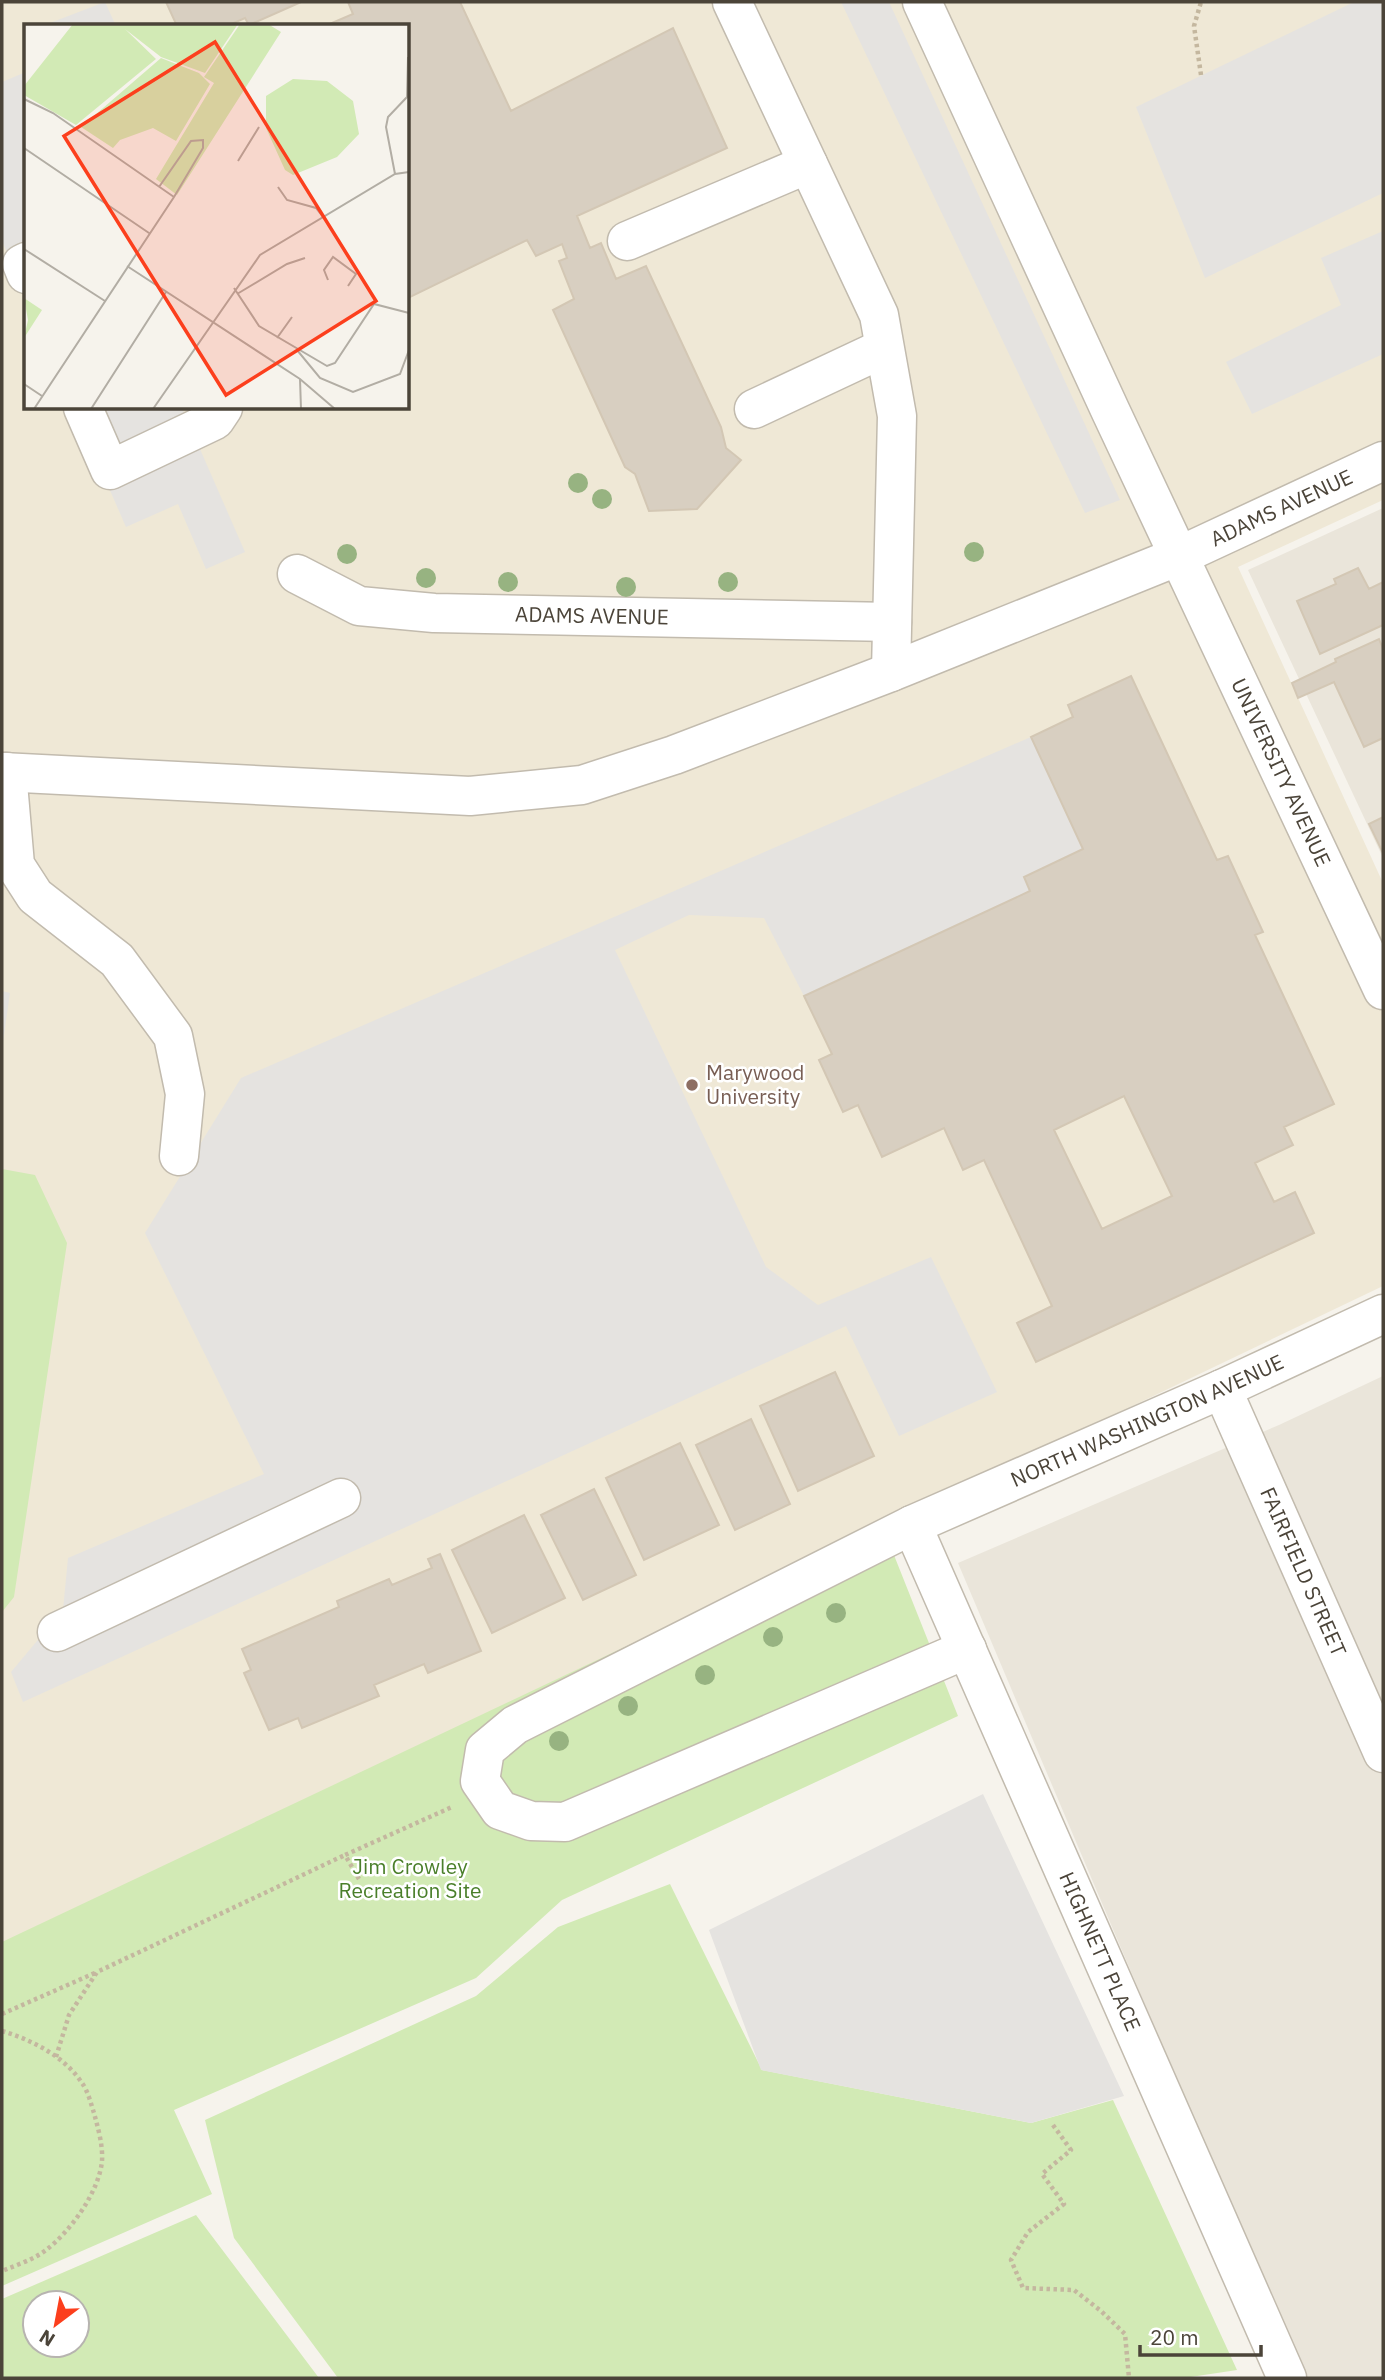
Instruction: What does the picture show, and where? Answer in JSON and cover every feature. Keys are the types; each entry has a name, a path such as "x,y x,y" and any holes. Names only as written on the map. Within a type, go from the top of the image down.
{"street":[{"path":"732,2 879,315 897,416 891,672"},
{"name":"UNIVERSITY AVENUE","path":"922,2 1179,556 1369,919 1383,990"},
{"path":"627,241 808,164"},
{"path":"754,408 884,348"},
{"path":"84,410 110,470 215,420 222,410"},
{"name":"ADAMS AVENUE","path":"4,772 470,796 582,785 674,755 891,672 1179,556 1383,461"},
{"name":"ADAMS AVENUE","path":"297,574 359,606 435,613 892,622"},
{"path":"4,772 15,865 35,897 117,960 173,1036 185,1094 179,1156"},
{"name":"NORTH WASHINGTON AVENUE","path":"488,1791 480,1782 485,1750 515,1725 912,1525 1222,1389 1383,1314"},
{"name":"FAIRFIELD STREET","path":"1222,1389 1383,1753"},
{"path":"57,1632 341,1498"},
{"name":"HIGHNETT PLACE","path":"912,1525 1287,2378"},
{"path":"488,1791 500,1810 530,1821 565,1822 967,1649"}],"path":[{"path":"1200,75 1194,26 1201,2"},
{"path":"2,2014 488,1791"},
{"path":"345,1855 359,1879"},
{"path":"55,2057 69,2015 97,1972"},
{"path":"2,2031 36,2044 55,2057 83,2084 97,2122 102,2161 96,2183 76,2220 68,2229 44,2252 2,2271"},
{"path":"1053,2125 1071,2150 1042,2174 1064,2204 1028,2232 1011,2260 1023,2288 1074,2290 1125,2334 1129,2378"}],"shaded area":[{"name":"Marywood University","path":"2,2 1383,2 1383,500 1238,567 1383,883 1383,1286 2,1947"},
{"path":"105,2 115,24 47,24"},
{"path":"841,2 889,2 1120,500 1085,513"},
{"path":"1354,2 1383,2 1383,193 1205,278 1136,107"},
{"path":"24,73 24,292 2,241 2,82"},
{"path":"1383,231 1383,354 1252,414 1226,362 1341,305 1321,258"},
{"path":"75,410 183,410 245,552 206,569 178,504 126,527"},
{"path":"1383,508 1383,858 1248,570"},
{"path":"1031,737 1083,849 1024,877 1030,891 804,996 764,918 689,915 615,950 766,1267 818,1305 931,1257 997,1392 899,1436 846,1326 23,1702 11,1672 63,1610 68,1558 264,1474 145,1233 241,1078"},
{"path":"2,991 10,993 2,1049"},
{"path":"1383,1376 1383,2378 1303,2378 958,1563 1279,1425"},
{"path":"983,1794 1124,2096 1031,2123 761,2070 709,1930"}],"green space":[{"path":"2,1169 35,1175 67,1243 14,1597 2,1612"},
{"name":"Jim Crowley Recreation Site","path":"882,1525 958,1716 562,1900 476,1978 174,2110 212,2194 2,2286 2,1942"},
{"path":"670,1884 762,2070 1031,2123 1113,2100 1237,2370 1184,2378 338,2378 234,2238 205,2120 476,1996 558,1927"},
{"path":"196,2215 319,2378 2,2378 2,2299 21,2291 21,2359 91,2359 91,2289 25,2289"}],"building":[{"path":"166,2 301,2 251,24 245,18 232,24 176,24"},
{"path":"348,2 460,2 511,111 673,28 727,148 577,216 590,248 601,243 616,279 646,266 721,427 726,448 741,460 697,509 649,511 635,474 625,467 553,310 574,299 559,261 567,258 562,244 536,256 527,240 410,297 410,24 330,24 353,14"},
{"path":"1358,568 1369,589 1383,582 1383,625 1320,654 1297,601 1336,584 1334,579"},
{"path":"1379,639 1383,649 1383,738 1364,747 1334,682 1298,698 1292,683"},
{"path":"1131,676 1217,860 1228,856 1263,932 1255,935 1334,1104 1284,1127 1293,1145 1255,1163 1274,1202 1295,1192 1314,1233 1036,1362 1017,1323 1052,1306 984,1160 963,1170 944,1128 882,1157 858,1105 843,1112 819,1060 832,1054 804,996 1030,891 1024,877 1083,849 1031,737 1073,717 1068,705","holes":["1124,1096 1172,1196 1102,1229 1054,1130"]},
{"path":"1383,817 1383,853 1369,824"},
{"path":"835,1372 874,1456 798,1491 760,1406"},
{"path":"751,1419 790,1504 735,1530 696,1445"},
{"path":"680,1443 719,1525 644,1560 606,1478"},
{"path":"594,1489 636,1575 583,1600 541,1515"},
{"path":"524,1515 565,1598 492,1633 452,1550"},
{"path":"440,1554 481,1651 428,1673 424,1664 374,1685 379,1696 302,1728 298,1718 269,1730 244,1673 251,1670 242,1649 339,1607 337,1601 389,1579 392,1585 432,1568 428,1559"}],"place":[{"name":"Marywood University","path":"692,1085"}]}
